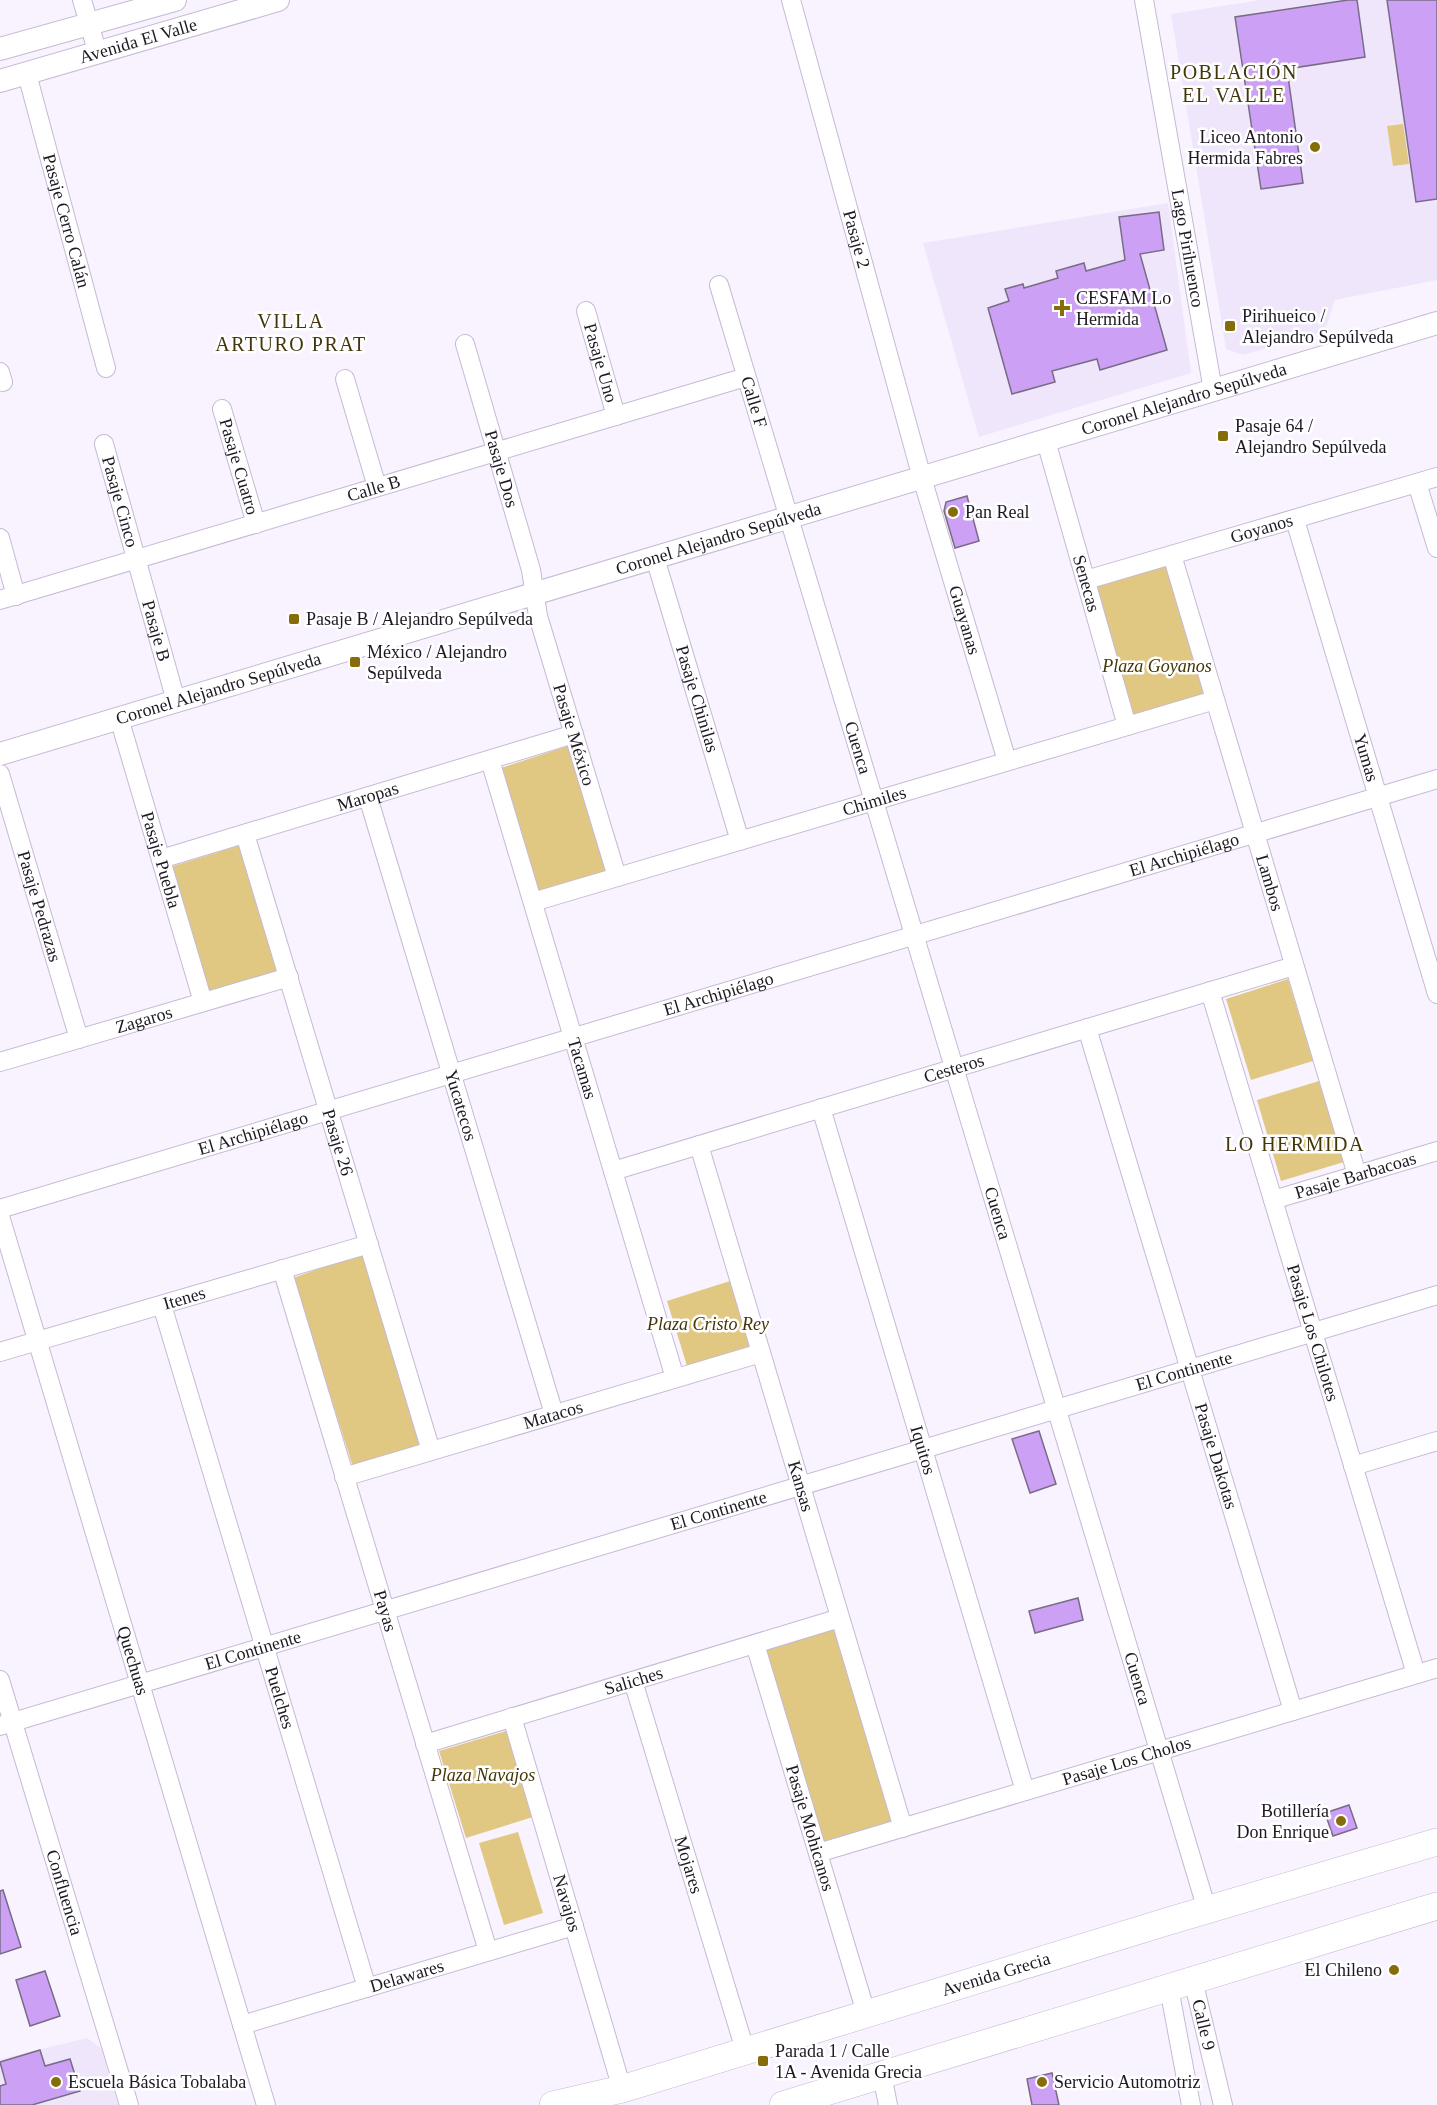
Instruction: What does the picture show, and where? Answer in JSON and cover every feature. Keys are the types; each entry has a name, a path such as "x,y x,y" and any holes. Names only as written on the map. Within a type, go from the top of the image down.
{"main road":[{"name":"Avenida Grecia","path":"553,2105 622,2089 866,2013 1437,1842"},
{"path":"783,2105 1437,1906"}],"street":[{"path":"82,0 98,54"},
{"name":"Avenida El Valle","path":"0,49 175,0"},
{"name":"Avenida El Valle","path":"0,81 278,0"},
{"name":"Pasaje 2","path":"790,0 922,478"},
{"name":"Lago Pirihuenco","path":"1144,0 1213,390"},
{"name":"Pasaje Cerro Calán","path":"27,74 106,368"},
{"name":"Calle F","path":"719,285 789,518"},
{"name":"Pasaje Uno","path":"586,311 616,416"},
{"name":"Coronel Alejandro Sepúlveda","path":"0,754 1437,323"},
{"name":"Pasaje Dos","path":"465,344 531,570 535,594"},
{"name":"Calle B","path":"8,598 747,377"},
{"path":"345,379 377,487"},
{"name":"Pasaje Cuatro","path":"222,409 256,524"},
{"name":"Senecas","path":"1046,441 1127,726"},
{"name":"Pasaje Cinco","path":"104,444 136,560"},
{"name":"Goyanos","path":"1086,580 1437,477"},
{"name":"Guayanas","path":"922,478 1007,761"},
{"path":"1417,483 1437,548"},
{"name":"Cuenca","path":"789,518 1207,1910"},
{"name":"Yumas","path":"1295,520 1437,994"},
{"path":"0,538 8,598"},
{"name":"Lambos","path":"1172,555 1357,1175"},
{"name":"Pasaje Chinilas","path":"655,558 740,841"},
{"name":"Pasaje B","path":"136,560 176,701"},
{"name":"Pasaje México","path":"535,594 538,616 616,877"},
{"name":"Chimiles","path":"532,902 1215,700"},
{"name":"Pasaje Puebla","path":"119,718 203,1002"},
{"name":"Maropas","path":"161,859 574,735"},
{"name":"Tacamas","path":"490,760 675,1378"},
{"name":"Pasaje Pedrazas","path":"0,774 79,1039"},
{"name":"El Archipiélago","path":"0,1209 1437,779"},
{"name":"Yucatecos","path":"368,797 554,1414"},
{"name":"Pasaje 26","path":"246,834 431,1451"},
{"name":"Cesteros","path":"613,1171 1294,966"},
{"name":"Zagaros","path":"0,1062 289,977"},
{"name":"Pasaje Los Chilotes","path":"1210,992 1416,1674"},
{"name":"Pasaje Dakotas","path":"1088,1028 1293,1711"},
{"name":"Iquitos","path":"821,1108 1025,1791"},
{"name":"Kansas","path":"699,1145 903,1828"},
{"name":"Pasaje Barbacoas","path":"1273,1200 1437,1151"},
{"name":"Quechuas","path":"0,1216 266,2105"},
{"name":"Itenes","path":"0,1352 369,1244"},
{"name":"Payas","path":"282,1269 488,1952"},
{"name":"El Continente","path":"6,1724 1437,1295"},
{"name":"Puelches","path":"162,1305 367,1988"},
{"name":"Matacos","path":"344,1477 761,1353"},
{"path":"1353,1466 1437,1441"},
{"name":"Saliches","path":"425,1744 840,1618"},
{"name":"Pasaje Mohicanos","path":"755,1644 866,2013"},
{"name":"Pasaje Los Cholos","path":"818,1853 1437,1668"},
{"name":"Confluencia","path":"0,1680 6,1724 129,2105"},
{"name":"Mojares","path":"633,1681 745,2050"},
{"name":"Navajos","path":"512,1717 622,2089"},
{"name":"Delawares","path":"242,2025 574,1926"},
{"name":"Calle 9","path":"1181,1984 1191,2105"},
{"name":"Calle 9","path":"1181,1984 1223,2105"},
{"path":"882,2075 888,2105"}],"shaded area":[{"name":"Liceo Antonio Hermida Fabres","path":"1260,0 1437,0 1437,280 1335,300 1325,331 1243,355 1226,349 1171,14"},
{"name":"CESFAM Lo Hermida","path":"1168,203 1191,373 979,437 923,243"},
{"name":"Escuela Básica Tobalaba","path":"87,2038 101,2048 118,2105 0,2105 0,2059"}],"green space":[{"path":"1403,124 1409,164 1393,166 1387,126"},
{"name":"Plaza Goyanos","path":"1170,564 1208,696 1129,721 1094,584"},
{"path":"574,744 611,873 535,896 498,769"},
{"path":"244,844 282,969 207,993 167,868"},
{"path":"1288,979 1313,1061 1251,1080 1226,999"},
{"path":"1319,1081 1344,1162 1281,1181 1257,1100"},
{"path":"363,1253 421,1446 353,1467 293,1278"},
{"name":"Plaza Cristo Rey","path":"730,1281 750,1346 687,1366 667,1301"},
{"path":"836,1626 897,1824 824,1846 763,1649"},
{"name":"Plaza Navajos","path":"506,1731 533,1817 466,1838 439,1751"},
{"path":"518,1832 543,1913 504,1925 479,1843"}],"building":[{"path":"1357,0 1365,57 1287,69 1303,183 1261,189 1235,17"},
{"path":"1387,0 1437,0 1437,199 1416,202"},
{"path":"1159,212 1164,250 1140,254 1167,350 1100,370 1097,359 1052,371 1055,382 1012,394 988,308 1009,301 1005,289 1023,284 1024,288 1058,278 1056,271 1084,263 1086,271 1125,260 1119,217"},
{"path":"967,496 979,541 955,548 944,511 946,502"},
{"path":"1039,1431 1056,1484 1030,1493 1012,1439"},
{"path":"1078,1598 1083,1620 1035,1633 1029,1611"},
{"name":"Botillería Don Enrique","path":"1349,1805 1357,1828 1333,1836 1325,1813"},
{"path":"3,1890 21,1947 0,1954 0,1891"},
{"path":"45,1971 60,2016 30,2026 16,1980"},
{"path":"40,2050 45,2066 70,2059 80,2091 32,2105 0,2105 0,2086 6,2084 0,2062"},
{"path":"1052,2073 1059,2105 1032,2105 1027,2079"}],"place":[{"name":"Liceo Antonio Hermida Fabres","path":"1315,147"},
{"name":"CESFAM Lo Hermida","path":"1062,308"},
{"name":"Pirihueico / Alejandro Sepúlveda","path":"1230,326"},
{"name":"Pasaje 64 / Alejandro Sepúlveda","path":"1223,436"},
{"name":"Pan Real","path":"953,512"},
{"name":"Pasaje B / Alejandro Sepúlveda","path":"294,619"},
{"name":"México / Alejandro Sepúlveda","path":"355,662"},
{"name":"Botillería Don Enrique","path":"1341,1821"},
{"name":"El Chileno","path":"1394,1970"},
{"name":"Parada 1 / Calle 1A - Avenida Grecia","path":"763,2061"},
{"name":"Escuela Básica Tobalaba","path":"56,2082"},
{"name":"Servicio Automotriz","path":"1042,2082"}],"district":[{"name":"POBLACIÓN EL VALLE","path":"1234,84"},
{"name":"VILLA ARTURO PRAT","path":"291,332"},
{"name":"LO HERMIDA","path":"1295,1144"}]}
